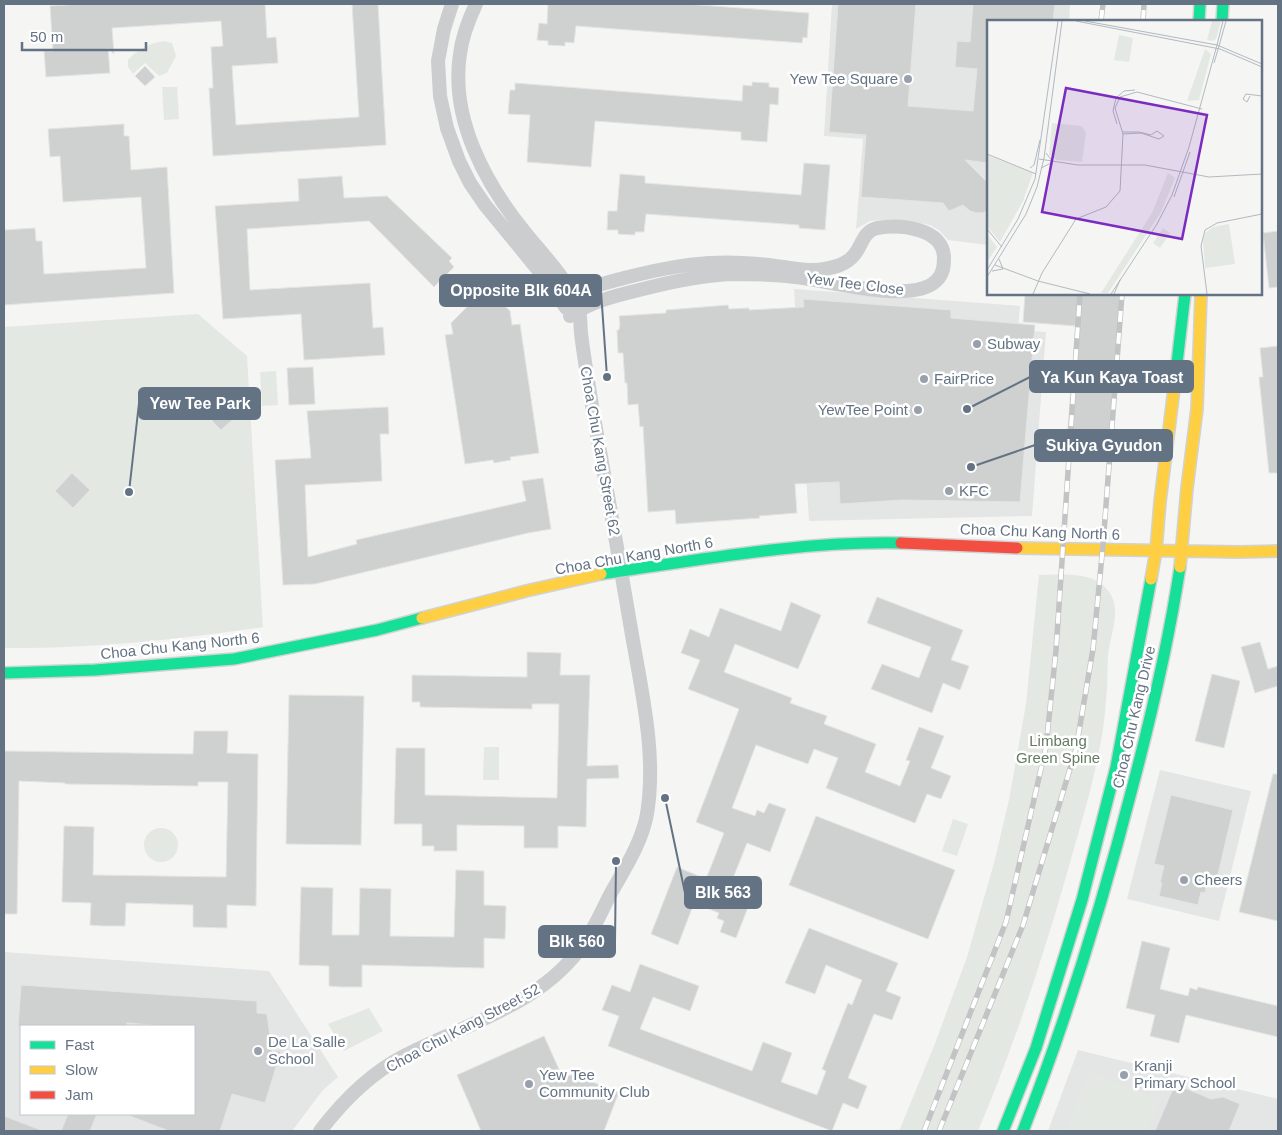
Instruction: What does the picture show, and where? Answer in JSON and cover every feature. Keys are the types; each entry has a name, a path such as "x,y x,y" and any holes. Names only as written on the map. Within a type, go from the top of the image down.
{"main road":[{"path":"1194,4 1199,20"},
{"path":"1199,20 1200,4"},
{"path":"1222,20 1223,4"},
{"name":"Choa Chu Kang Drive","path":"1003,1131 1036,1048 1082,900 1116,767 1156,551 1160,502 1185,295"},
{"name":"Choa Chu Kang Drive","path":"1023,1131 1053,1054 1113,865 1142,752 1170,622 1182,551 1187,488 1197,409 1201,295"},
{"name":"Choa Chu Kang North 6","path":"4,673 95,670 234,659 377,630 590,576 732,555 824,545 924,543 1048,549 1238,552 1278,550"}],"street":[{"name":"Choa Chu Kang Street 62","path":"452,4 444,29 438,61 440,96 445,120 459,161 470,183 485,205 567,298 575,313 580,330 621,572"},
{"name":"Choa Chu Kang Street 62","path":"476,4 469,19 460,54 459,92 465,122 478,160 498,196 521,228 565,281 567,298"},
{"name":"Yew Tee Close","path":"567,298 597,285 683,265 711,262 760,264 805,270 843,265 854,255 863,237 875,229 889,227 929,233 938,241 944,254 943,272 936,281 924,289 907,292 836,285 794,276 733,274 704,276 618,294 575,313"},
{"name":"Choa Chu Kang Street 52","path":"320,1131 342,1103 377,1073 402,1058 530,995 552,979 588,938 634,851 643,829 651,773 644,705 621,572"}],"shaded area":[{"name":"Yew Tee Square","path":"832,4 1070,4 1069,20 987,20 987,245 948,240 939,230 930,225 919,223 870,221 856,229 863,139 824,136"},
{"name":"YewTee Point","path":"794,289 1020,306 1018,330 1046,332 1032,516 809,521"},
{"path":"1160,770 1251,791 1219,921 1127,899"},
{"name":"De La Salle School","path":"4,952 269,971 338,1077 323,1090 292,1131 4,1131"},
{"name":"Kranji Primary School","path":"1078,1050 1278,1099 1278,1131 1048,1131"}],"green space":[{"path":"164,41 172,43 176,56 167,73 159,76 145,63 133,74 128,67 128,60 144,47"},
{"path":"162,87 177,87 179,119 164,120"},
{"path":"198,314 247,356 263,627 134,643 4,648 4,327"},
{"path":"276,371 278,405 262,406 260,372"},
{"name":"Limbang Green Spine","path":"1039,575 1079,576 1097,581 1105,587 1114,602 1115,617 1108,655 1104,721 1091,787 1036,974 1015,1037 978,1131 899,1131 934,1046 967,957 994,863 1009,800 1026,704"},
{"path":"484,747 499,747 499,780 483,780"},
{"path":"953,819 968,824 957,856 942,851"},
{"path":"161,828 168,829 173,833 177,838 177,852 173,857 168,861 161,862 154,861 149,857 145,852 144,845 145,838 149,833 154,829"},
{"path":"369,1008 383,1031 344,1051 328,1024"},
{"path":"1090,1071 1160,1100 1147,1131 1065,1131"}],"building":[{"path":"82,4 265,4 267,38 276,37 278,63 232,66 236,125 359,117 352,4 378,4 386,145 213,156 209,88 213,88 211,47 223,46 221,21 112,28 114,54 108,48 110,73 46,77 44,51 53,51 50,6"},
{"path":"548,4 686,4 809,13 807,38 803,37 802,43 576,26 574,43 565,42 565,46 548,45 548,41 537,40 539,23 547,24"},
{"name":"Yew Tee Square","path":"838,4 916,4 908,106 973,111 977,69 955,67 957,41 970,42 973,4 1055,4 1053,20 987,20 987,163 965,160 987,182 987,211 983,213 970,211 963,205 949,211 943,203 861,197 866,135 829,132"},
{"path":"145,66 155,77 145,86 135,76"},
{"path":"752,82 769,83 769,87 779,88 778,105 770,104 767,142 741,140 741,132 595,121 591,167 527,162 530,115 508,114 510,90 515,90 515,83 742,101 743,85 752,86"},
{"path":"124,124 124,136 129,136 131,170 167,167 174,293 4,305 4,230 35,228 36,241 42,241 44,274 146,268 141,197 63,202 60,156 50,157 48,129"},
{"path":"804,163 830,165 825,230 799,228 799,225 646,214 644,232 635,232 635,235 618,234 618,230 607,230 608,211 617,211 620,174 645,176 645,183 801,195"},
{"path":"342,176 344,198 387,196 452,258 449,261 454,267 434,287 369,221 247,229 250,290 370,283 373,328 383,327 385,355 304,360 301,314 223,319 215,206 299,201 298,179"},
{"path":"1278,231 1278,287 1269,288 1263,233"},
{"path":"486,288 510,311 512,325 520,324 539,453 510,457 511,460 494,463 493,460 465,464 445,335 453,334 451,323"},
{"path":"1025,295 1123,295 1111,443 1067,440 1076,326 1023,322"},
{"path":"803,299 951,310 951,318 1035,325 1020,502 902,500 840,504 839,482 795,484 797,513 759,516 760,518 676,524 675,510 648,512 643,426 640,427 638,404 628,405 623,353 618,353 617,330 619,330 620,324 619,316 666,313 666,310 728,305 729,309 749,308 749,310 804,307"},
{"path":"1278,346 1278,473 1269,473 1259,377 1263,377 1260,348"},
{"path":"313,367 315,404 289,405 287,368"},
{"path":"234,400 243,410 221,430 212,421"},
{"path":"388,407 389,434 380,434 382,481 305,485 308,557 357,544 356,540 526,501 522,481 543,478 551,529 315,584 283,585 275,460 311,458 307,411"},
{"path":"72,473 90,490 73,508 55,491"},
{"path":"877,597 963,630 951,660 969,666 960,690 943,683 932,713 871,689 882,664 919,678 931,647 867,623"},
{"path":"791,602 821,615 798,669 735,644 724,672 792,698 790,703 827,716 824,724 876,744 865,772 900,786 910,761 906,760 919,727 944,736 931,768 951,776 941,799 927,794 915,823 826,788 838,758 814,749 808,764 756,745 732,808 755,816 757,810 764,813 769,803 786,809 770,852 747,843 729,888 752,897 736,938 720,932 724,921 717,918 719,913 694,903 678,945 651,934 677,867 706,879 712,864 724,833 696,822 739,709 688,689 700,660 681,653 690,629 709,637 720,608 781,631"},
{"path":"1260,642 1268,669 1278,666 1278,686 1255,693 1241,647"},
{"path":"527,652 561,653 560,675 590,675 587,766 618,765 619,778 587,779 586,827 558,826 558,848 524,848 524,826 457,825 457,851 434,851 434,846 422,846 422,824 394,824 396,748 425,748 425,795 557,798 559,704 532,704 532,709 420,707 420,702 412,702 412,675 527,677"},
{"path":"1212,674 1240,681 1224,748 1195,741"},
{"path":"289,695 364,696 361,845 286,844"},
{"path":"194,731 228,731 227,753 258,754 256,906 227,905 227,928 193,927 193,905 126,903 125,926 103,926 90,925 91,903 62,902 64,826 94,827 93,875 226,877 228,782 198,782 198,786 65,784 19,781 17,914 4,914 4,751 193,754"},
{"path":"1273,774 1278,774 1278,921 1239,912"},
{"path":"1171,795 1233,810 1217,879 1208,877 1205,893 1201,892 1198,905 1159,896 1164,866 1154,864"},
{"path":"816,816 955,870 928,939 789,885"},
{"path":"456,870 484,871 484,905 506,906 505,939 484,938 484,968 362,965 362,987 341,987 329,986 329,966 299,965 301,887 333,888 332,935 359,935 360,888 391,889 390,936 454,937"},
{"path":"809,928 898,963 886,991 901,997 892,1020 874,1014 848,1078 867,1086 858,1109 843,1103 832,1131 608,1046 619,1016 602,1010 612,985 630,992 640,964 699,986 690,1011 653,997 640,1029 752,1071 763,1042 792,1053 781,1082 817,1095 826,1071 822,1069 848,1003 852,1005 862,980 826,965 815,994 785,983"},
{"path":"1142,941 1170,948 1160,989 1188,996 1190,988 1197,990 1198,987 1278,1006 1278,1037 1186,1015 1179,1043 1150,1036 1155,1015 1126,1008"},
{"path":"21,985 257,1001 257,1013 267,1014 272,1051 281,1051 265,1103 232,1094 220,1131 169,1131 127,1115 195,1115 195,1025 127,1023 127,1025 18,1026"},
{"name":"Yew Tee Community Club","path":"544,1036 562,1076 573,1075 619,1092 604,1131 481,1131 457,1075"},
{"path":"1175,1084 1211,1099 1223,1097 1240,1104 1229,1131 1155,1131"},
{"path":"68,1115 97,1115 90,1131 61,1131"},
{"path":"4,1116 41,1130 4,1131"}],"railway":[{"path":"1101,20 1103,4"},
{"path":"1143,20 1144,4"},
{"path":"924,1131 1006,922 1046,747 1056,650 1080,295"},
{"path":"939,1131 1023,925 1076,749 1093,649 1122,295"}],"traffic: fast":[{"path":"1199,20 1200,4"},
{"path":"1222,20 1223,4"},
{"path":"1174,389 1185,295"},
{"path":"601,574 788,548 863,543 901,543"},
{"path":"1023,1131 1069,1003 1109,873 1153,704 1171,622 1180,567"},
{"path":"1003,1131 1036,1048 1082,900 1116,767 1151,579"},
{"path":"4,673 95,670 234,659 377,630 422,618"}],"traffic: slow":[{"path":"1180,567 1197,409 1201,295"},
{"path":"1151,579 1156,551 1174,389"},
{"path":"1017,548 1278,551"},
{"path":"422,618 601,574"}],"traffic: jam":[{"path":"901,543 1017,548"}],"place":[{"name":"Yew Tee Square","path":"908,79"},
{"name":"Subway","path":"977,344"},
{"name":"Opposite Blk 604A","path":"607,377"},
{"name":"FairPrice","path":"924,379"},
{"name":"Ya Kun Kaya Toast","path":"967,409"},
{"name":"YewTee Point","path":"918,410"},
{"name":"Sukiya Gyudon","path":"971,467"},
{"name":"KFC","path":"949,491"},
{"name":"Yew Tee Park","path":"129,492"},
{"name":"Blk 563","path":"665,798"},
{"name":"Blk 560","path":"616,861"},
{"name":"Cheers","path":"1184,880"},
{"name":"De La Salle School","path":"258,1051"},
{"name":"Kranji Primary School","path":"1124,1075"},
{"name":"Yew Tee Community Club","path":"529,1084"}]}
